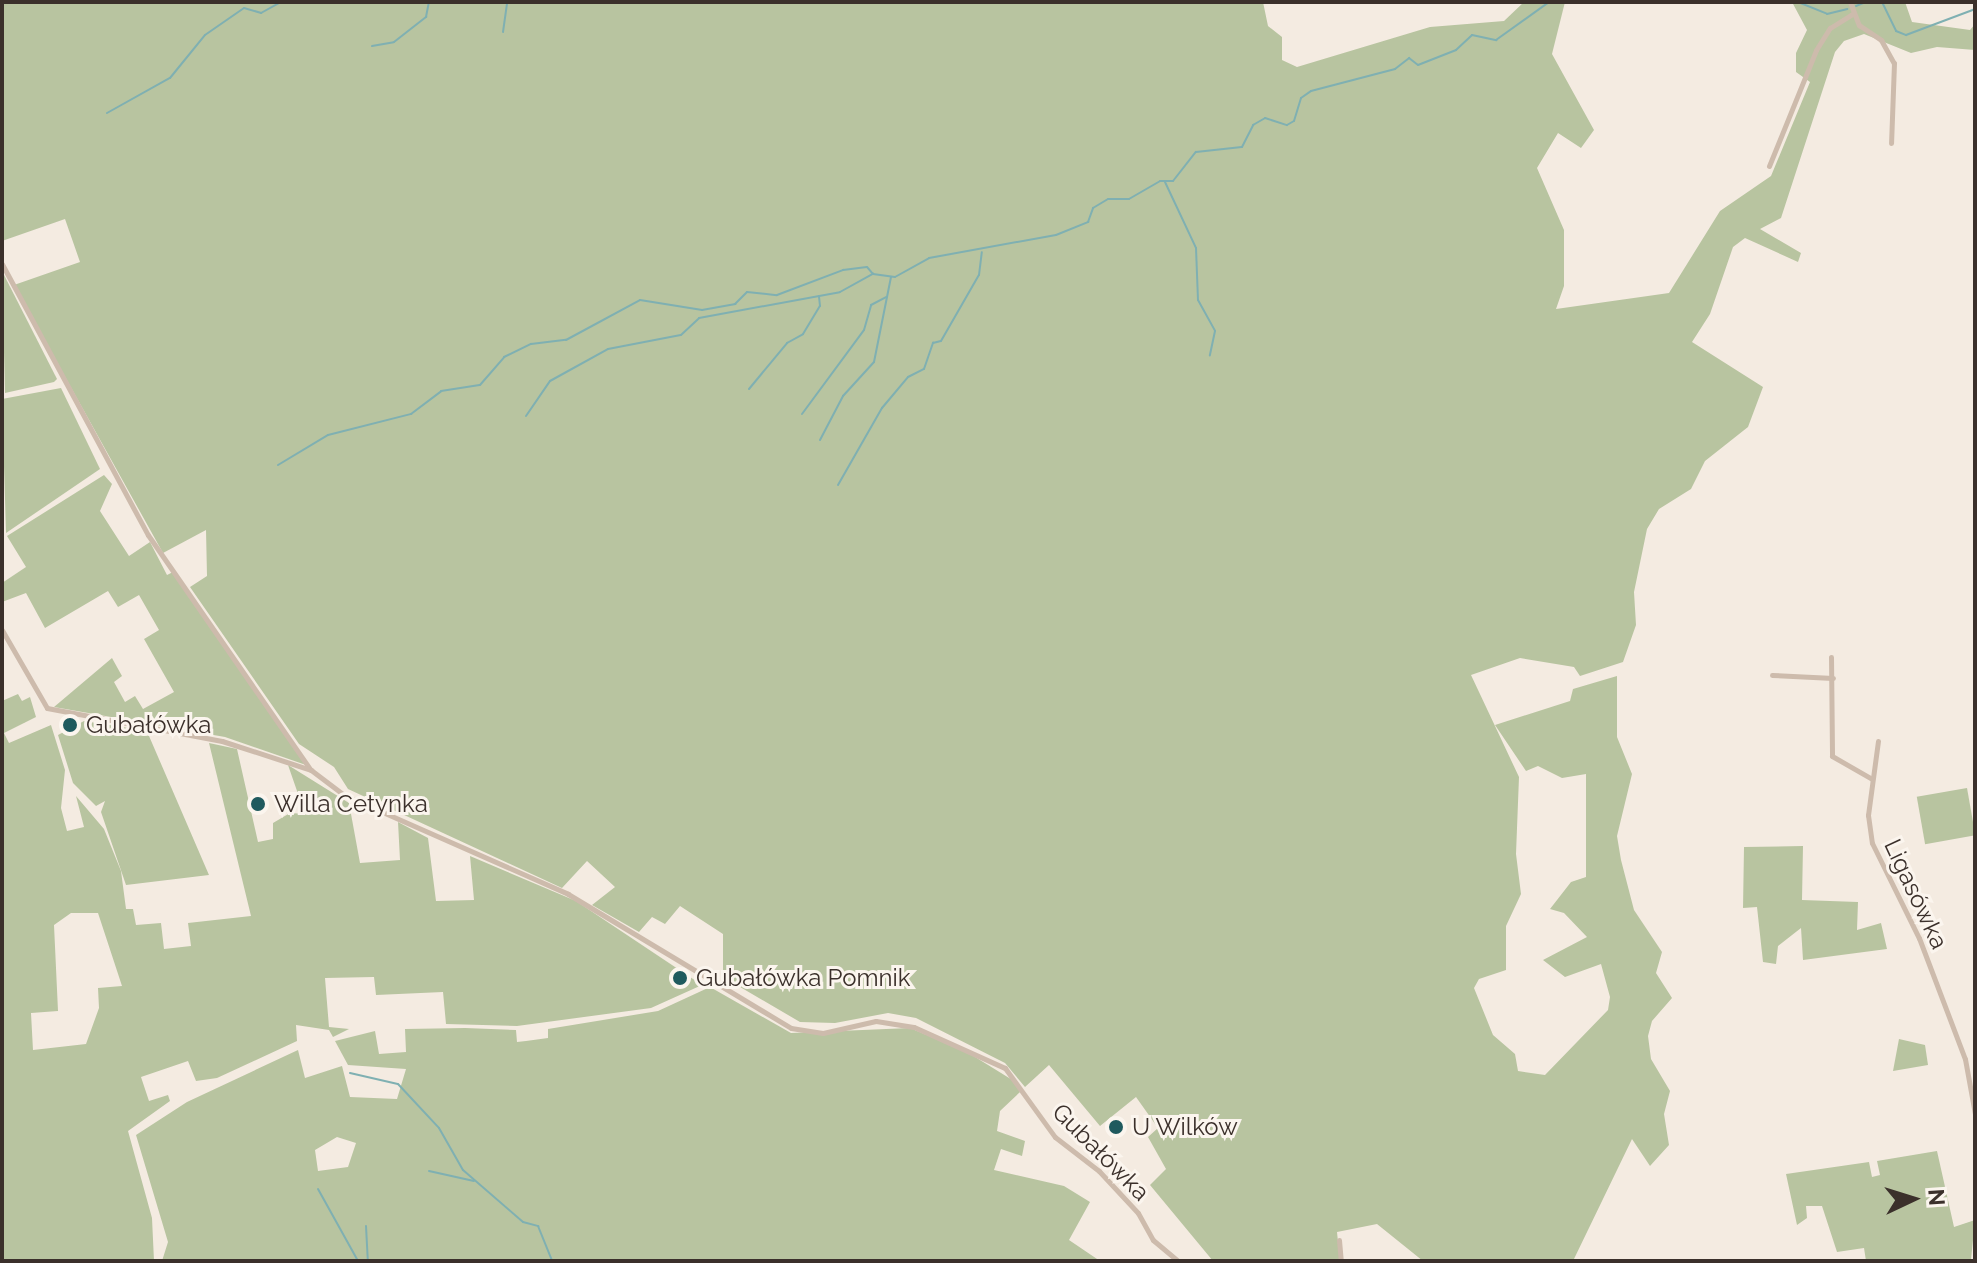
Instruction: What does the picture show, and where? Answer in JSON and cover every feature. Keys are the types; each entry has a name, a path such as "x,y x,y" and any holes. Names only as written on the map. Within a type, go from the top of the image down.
{"street":[{"path":"1850,2 1854,13 1894,63 1891,143"},
{"path":"1769,166 1816,50 1830,28 1854,13"},
{"name":"Gubałówka","path":"2,264 148,535 311,770 344,795 568,894 791,1028 823,1033 876,1021 914,1027 1005,1068 1055,1137 1099,1171 1138,1213 1153,1240 1178,1261"},
{"name":"Gubałówka","path":"2,630 47,708 143,726 311,770"},
{"path":"1831,657 1832,756 1872,779"},
{"path":"1772,675 1833,678"},
{"name":"Ligasówka","path":"1878,741 1872,779 1872,843 1920,941 1965,1059 1975,1114"},
{"path":"1339,1240 1341,1261"}],"green space":[{"path":"2,2 1263,2 1268,26 1282,37 1282,60 1297,67 1430,27 1504,21 1524,2 1565,2 1552,54 1594,130 1581,148 1558,133 1537,168 1564,230 1564,286 1556,309 1669,293 1720,211 1771,176 1810,82 1796,72 1796,53 1807,30 1792,2 1905,2 1912,22 1970,30 1975,24 1975,50 1937,47 1911,53 1864,34 1844,41 1835,52 1781,218 1760,229 1801,253 1798,262 1745,238 1733,247 1710,314 1692,342 1763,387 1748,427 1705,461 1691,489 1659,509 1647,529 1634,592 1636,625 1623,662 1580,676 1574,667 1520,658 1471,675 1519,777 1516,854 1521,894 1506,926 1506,970 1479,979 1474,988 1493,1035 1515,1054 1518,1071 1545,1075 1608,1010 1610,997 1601,964 1565,977 1543,960 1587,937 1564,913 1550,909 1571,882 1586,877 1586,774 1562,778 1538,766 1526,771 1495,725 1570,701 1573,689 1617,676 1617,737 1632,774 1617,836 1621,860 1634,910 1662,952 1656,973 1672,998 1652,1021 1648,1036 1651,1059 1670,1091 1664,1114 1669,1145 1650,1166 1632,1139 1573,1261 1423,1261 1377,1224 1337,1232 1340,1261 1213,1261 1150,1185 1166,1169 1148,1137 1158,1128 1136,1097 1100,1126 1049,1065 1025,1087 1005,1063 916,1018 888,1013 835,1023 800,1022 723,977 723,934 680,906 665,924 652,917 639,932 592,905 615,887 587,861 562,888 348,789 334,767 299,744 190,587 207,576 206,530 163,553 14,285 80,262 65,219 2,241"},
{"path":"2,271 57,379 54,382 5,393"},
{"path":"61,388 100,469 6,533 2,399"},
{"path":"104,475 112,484 100,511 129,556 150,542 167,575 173,572 306,765 225,737 54,707 112,658 122,676 114,682 125,702 135,696 143,709 174,692 144,639 159,630 139,595 118,607 108,591 45,628 26,593 2,602 2,583 26,567 7,536"},
{"path":"18,694 22,701 30,697 36,717 4,733 9,743 51,725 65,770 61,808 67,831 84,827 76,796 104,829 121,871 126,909 133,909 136,925 161,923 164,949 191,946 188,923 251,916 209,743 237,749 258,842 273,839 273,823 290,813 305,814 288,765 349,803 360,863 400,860 398,822 428,838 436,901 474,900 470,856 576,901 702,985 651,1008 517,1026 446,1024 443,992 376,995 374,977 325,978 329,1027 349,1029 333,1037 329,1030 296,1025 297,1041 217,1078 196,1081 188,1061 141,1077 149,1101 168,1095 170,1101 128,1131 152,1218 154,1261 2,1261 2,701","holes":["71,913 98,913 122,986 98,988 99,1008 86,1044 33,1050 31,1013 58,1011 54,925"]},
{"path":"84,721 135,729 138,735 146,729 209,875 126,885 101,812 105,801 96,806 73,783 58,735"},
{"path":"1967,788 1975,835 1925,844 1917,797"},
{"path":"1803,846 1802,900 1858,902 1857,930 1881,923 1887,949 1803,960 1801,928 1778,946 1776,964 1763,962 1757,907 1743,908 1744,847"},
{"path":"710,987 791,1033 910,1028 967,1052 1014,1081 1020,1092 1000,1111 997,1131 1025,1141 1022,1156 1001,1149 994,1170 1064,1186 1090,1202 1069,1240 1100,1261 162,1261 168,1242 136,1135 187,1102 298,1050 305,1078 342,1066 350,1097 397,1099 406,1069 348,1065 335,1041 375,1031 379,1054 406,1052 405,1029 465,1028 516,1030 517,1042 548,1038 548,1029 658,1011","holes":["337,1137 356,1143 348,1167 318,1171 315,1150"]},
{"path":"1899,1039 1925,1045 1928,1065 1893,1071"},
{"path":"1937,1151 1954,1227 1975,1220 1971,1260 1866,1261 1864,1248 1837,1252 1822,1206 1806,1206 1807,1218 1797,1225 1786,1174 1869,1162 1872,1177 1880,1175 1877,1161"}],"waterway":[{"path":"107,113 170,78 205,35 244,8 261,13 281,2"},
{"path":"372,46 394,42 426,17 429,2"},
{"path":"503,32 507,2"},
{"path":"526,416 550,381 608,349 681,335 699,318 840,292 873,274 895,277 929,258 1056,235 1088,222 1093,208 1108,199 1129,199 1160,181 1173,181 1196,152 1242,147 1253,125 1265,118 1287,125 1294,121 1301,98 1311,91 1395,69 1409,58 1418,65 1456,50 1472,35 1496,40 1549,2"},
{"path":"1798,2 1827,14 1847,9"},
{"path":"1856,6 1866,2"},
{"path":"1882,2 1896,31 1906,35 1975,9"},
{"path":"1165,182 1196,248 1198,300 1215,331 1210,355"},
{"path":"838,485 882,408 908,377 924,369 933,343 941,341 979,275 982,252"},
{"path":"278,465 328,435 411,414 441,391 480,385 504,357 531,344 566,340 640,300 702,310 735,304 747,292 777,295 843,270 867,267 873,274"},
{"path":"820,440 843,396 874,362 891,277"},
{"path":"749,389 787,343 803,334 820,306 819,296"},
{"path":"802,414 864,330 871,305 886,297"},
{"path":"350,1073 398,1084 439,1128 463,1170 523,1222 538,1226 552,1261"},
{"path":"429,1171 474,1181"},
{"path":"318,1189 358,1261"},
{"path":"366,1226 368,1261"}],"place":[{"name":"Gubałówka","path":"70,725"},
{"name":"Willa Cetynka","path":"258,804"},
{"name":"Gubałówka Pomnik","path":"680,978"},
{"name":"U Wilków","path":"1116,1127"}]}
